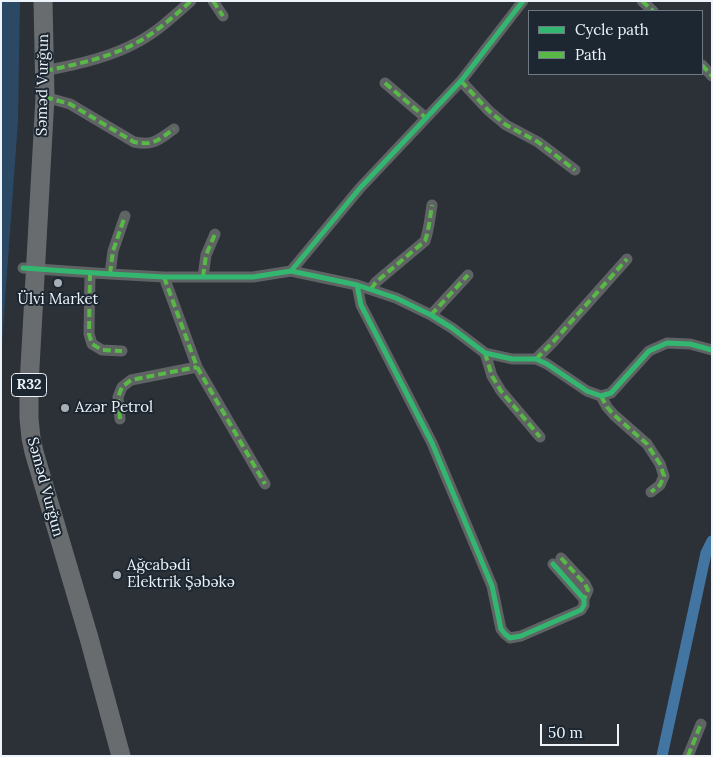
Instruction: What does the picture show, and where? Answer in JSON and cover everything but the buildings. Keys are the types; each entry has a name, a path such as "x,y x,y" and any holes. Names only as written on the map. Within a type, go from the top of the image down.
{"main road":[{"name":"Səməd Vurğun","path":"30,1 33,73 29,268 29,418 31,438 83,640 110,756"},
{"name":"Səməd Vurğun","path":"29,268 45,97 43,1"},
{"name":"Səməd Vurğun","path":"83,640 121,756"}],"street":[{"path":"45,71 96,60 137,42 163,26 191,1"},
{"path":"213,1 223,16"},
{"path":"291,271 360,188 461,81 522,1"},
{"path":"642,1 652,10"},
{"path":"703,66 712,76"},
{"path":"461,81 506,126 538,142 575,170"},
{"path":"385,83 426,118"},
{"path":"45,97 70,104 134,142 144,144 154,142 174,129"},
{"path":"371,289 376,282 426,241 432,205"},
{"path":"110,274 113,251 125,216"},
{"path":"203,277 206,255 214,234"},
{"path":"536,359 627,259"},
{"path":"29,268 164,277 253,278 291,271 356,285 396,298 431,315 485,353 512,359 536,359 547,364 587,391 601,396 611,392 649,350 667,343 690,344 712,350"},
{"path":"90,273 90,334 92,344 102,350 122,351"},
{"path":"431,315 468,275"},
{"path":"164,277 197,367 265,484"},
{"path":"356,285 361,305 432,443 492,586 500,629 510,638 521,636 581,610 584,605 584,599 557,561"},
{"path":"485,353 492,376 501,392 540,437"},
{"path":"120,419 118,397 122,387 131,380 197,367"},
{"path":"601,396 614,415 647,444 660,464 664,476 660,485 651,492"},
{"path":"688,756 700,724"}],"shaded area":[{"path":"1,1 20,1 18,121 1,356"}],"waterway":[{"path":"662,756 706,553 712,541"}],"marked path":[{"path":"45,71 93,60 127,48 166,23 191,1"},
{"path":"213,1 223,16"},
{"path":"642,1 652,10"},
{"path":"703,66 712,76"},
{"path":"461,81 489,111 506,125 538,142 575,170"},
{"path":"385,83 426,118"},
{"path":"45,97 70,104 134,142 151,143 174,129"},
{"path":"371,289 376,282 425,241 432,205"},
{"path":"110,274 113,251 125,216"},
{"path":"203,277 206,255 215,234"},
{"path":"536,359 627,259"},
{"path":"90,273 89,334 92,344 102,350 122,351"},
{"path":"431,315 468,275"},
{"path":"164,277 197,367 265,484"},
{"path":"485,353 492,376 501,391 540,437"},
{"path":"120,419 118,397 122,387 131,380 197,367"},
{"path":"601,396 614,415 647,444 660,464 664,476 660,485 651,492"},
{"path":"561,558 585,584 588,590 584,599"},
{"path":"688,756 701,724"}],"cycle path":[{"path":"23,268 164,277 253,277 291,271 360,188 461,81 523,1"},
{"path":"291,271 357,285 396,298 431,315 485,353 512,359 536,359 547,364 587,391 601,396 611,393 649,351 667,343 690,344 712,350"},
{"path":"357,285 361,305 432,443 492,586 501,629 510,638 521,636 581,610 584,605 584,599 553,564"}],"place":[{"name":"Ülvi Market","path":"58,283"},
{"name":"Azər Petrol","path":"65,408"},
{"name":"Ağcabədi Elektrik Şəbəkə","path":"117,575"}]}
